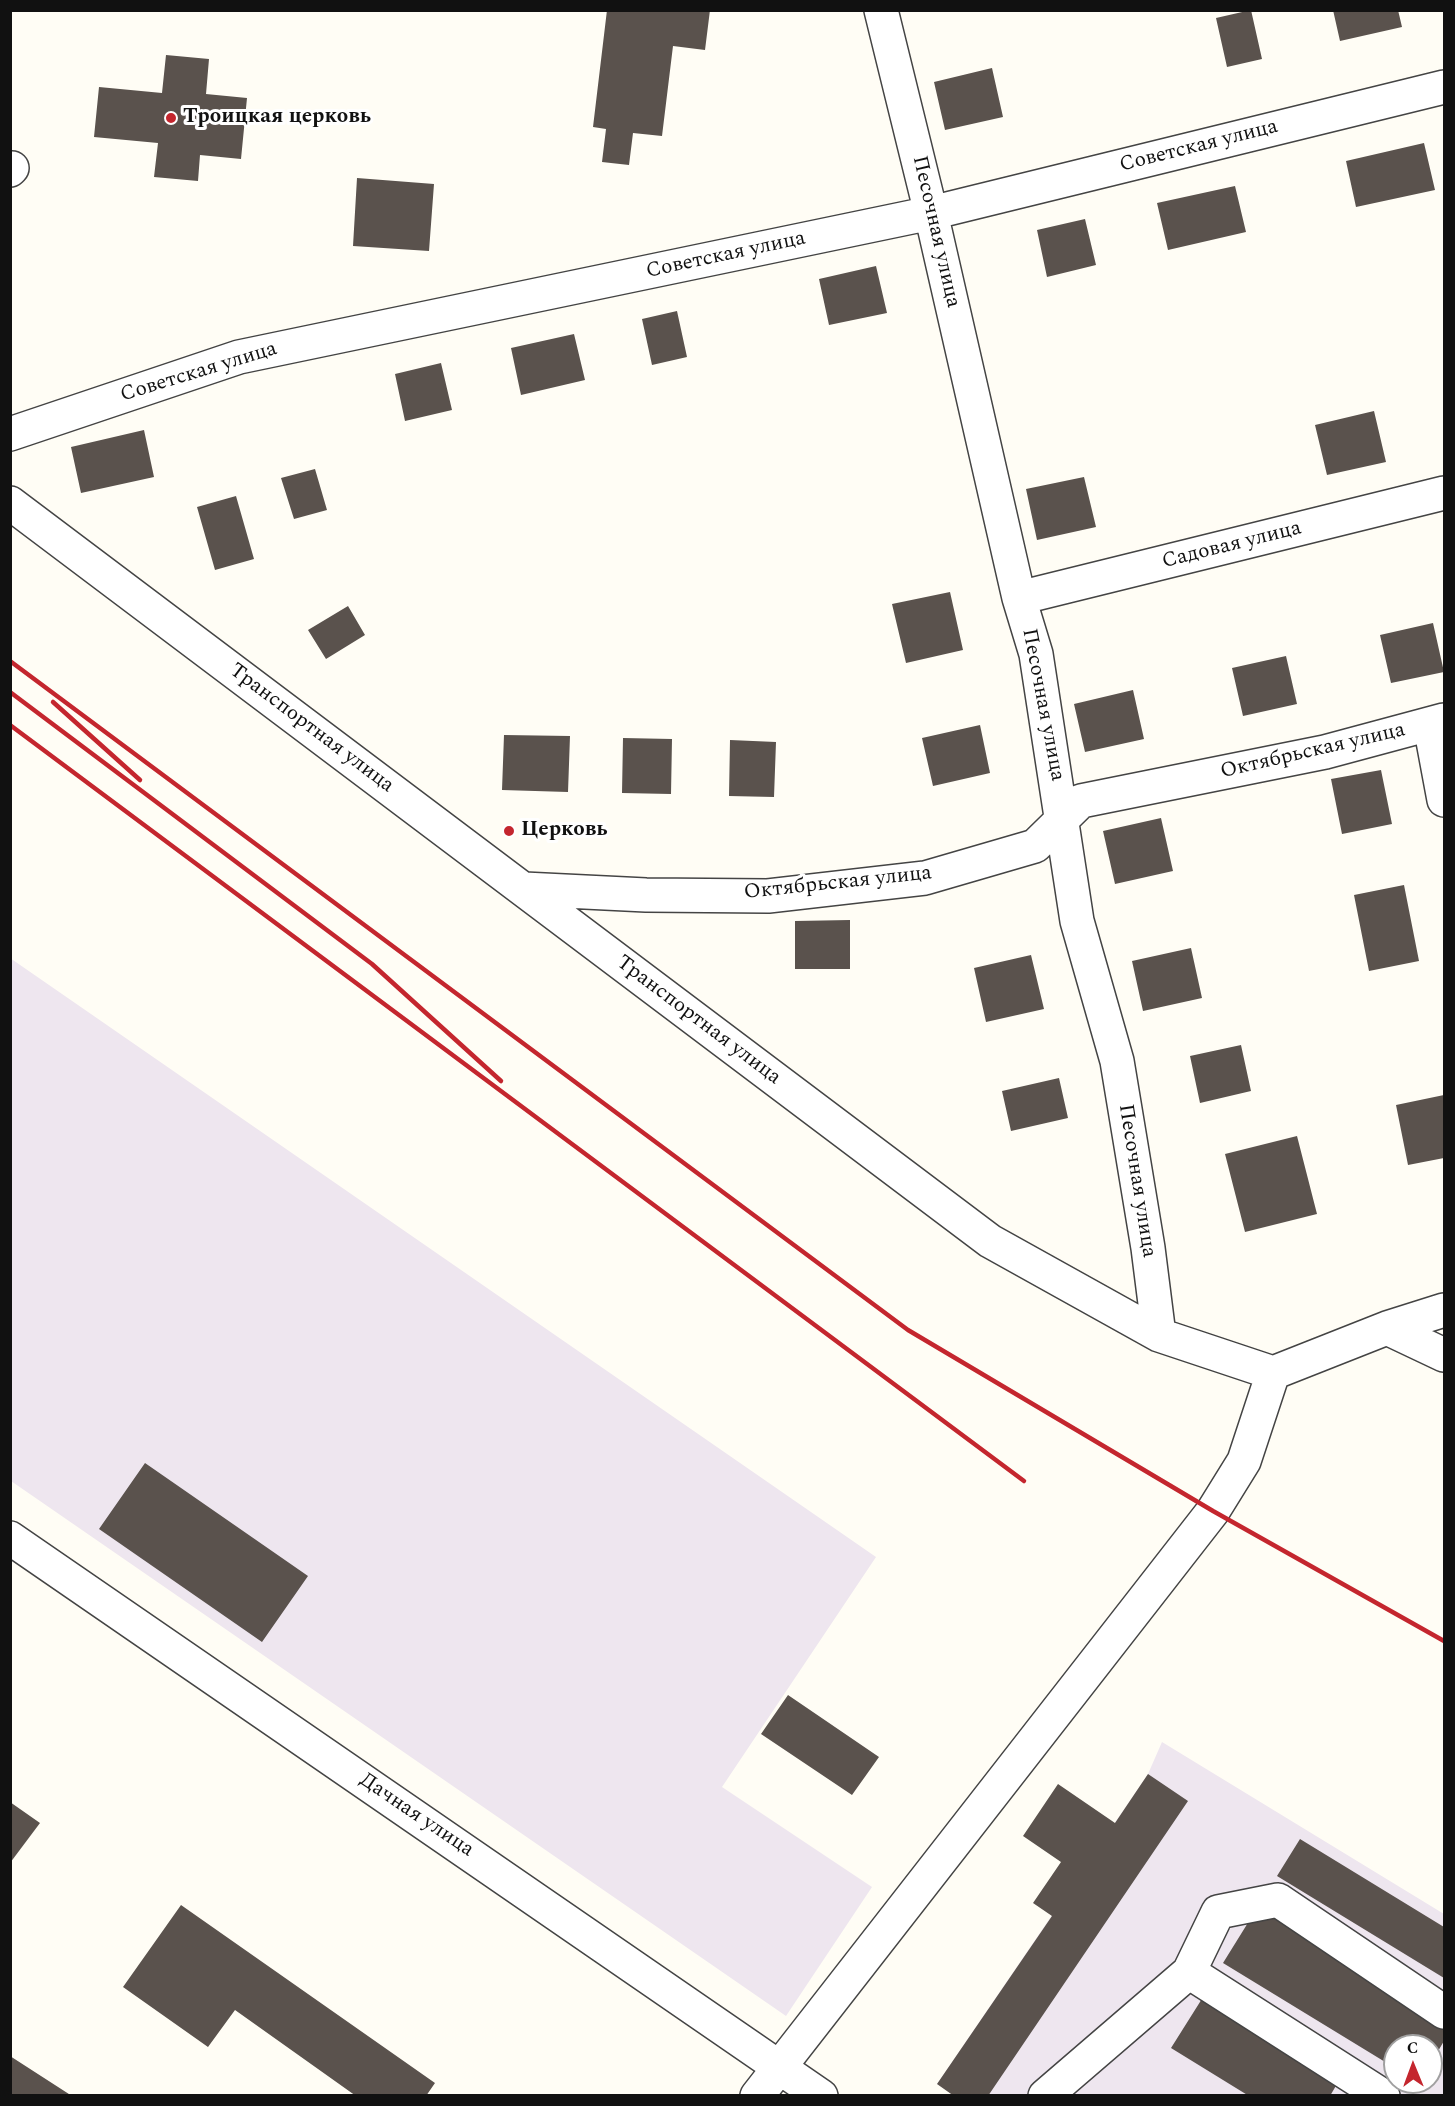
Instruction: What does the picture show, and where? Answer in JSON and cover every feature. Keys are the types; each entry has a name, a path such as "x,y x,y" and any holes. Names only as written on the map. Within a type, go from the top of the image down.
{"street":[{"name":"Песочная улица","path":"881,10 931,213 1018,598 1036,654 1077,921 1117,1061 1148,1248 1159,1335"},
{"name":"Советская улица","path":"10,434 239,357 931,213 1444,87"},
{"name":"Садовая улица","path":"1018,598 1444,494"},
{"name":"Транспортная улица","path":"10,503 990,1241 1159,1335 1273,1373"},
{"name":"Октябрьская улица","path":"524,889 646,895 768,896 925,878 1035,846 1080,801 1325,752 1437,722"},
{"path":"1437,722 1444,800"},
{"path":"757,2096 1213,1511 1244,1461 1273,1373 1387,1328 1444,1310"},
{"path":"1387,1328 1444,1355"},
{"name":"Дачная улица","path":"10,1538 821,2096"},
{"path":"1045,2096 1189,1972 1218,1912 1278,1900 1444,2012"},
{"path":"1189,1972 1383,2096"}],"shaded area":[{"path":"10,958 876,1557 722,1787 872,1887 786,2016 11,1481"},
{"path":"1162,1742 1444,1914 1444,2095 954,2096 937,2084 1148,1774"}],"building":[{"path":"607,10 710,10 705,50 673,46 662,136 633,133 629,165 602,162 606,129 593,127"},
{"path":"1251,10 1262,59 1227,67 1216,18"},
{"path":"1333,10 1398,10 1402,27 1340,41"},
{"name":"Троицкая церковь","path":"166,55 209,59 206,94 247,98 241,159 200,155 198,181 154,177 158,143 94,137 99,87 162,93"},
{"path":"992,68 1003,117 945,130 934,82"},
{"path":"1424,143 1435,190 1356,207 1346,161"},
{"path":"357,178 434,184 429,251 353,246"},
{"path":"1235,186 1246,232 1168,250 1157,203"},
{"path":"1085,219 1096,265 1047,277 1037,230"},
{"path":"876,266 887,313 829,325 819,279"},
{"path":"677,311 687,357 652,365 642,319"},
{"path":"574,334 585,380 521,395 511,348"},
{"path":"441,363 452,410 405,421 395,374"},
{"path":"1374,411 1386,462 1327,475 1315,425"},
{"path":"144,430 154,477 81,493 71,447"},
{"path":"315,469 327,510 294,519 281,478"},
{"path":"1084,477 1096,527 1037,540 1026,489"},
{"path":"236,496 254,559 215,570 197,507"},
{"path":"950,592 963,650 906,663 892,604"},
{"path":"348,606 365,635 326,659 308,630"},
{"path":"1433,623 1444,672 1391,683 1380,635"},
{"path":"1286,656 1297,704 1243,716 1232,668"},
{"path":"1133,690 1144,739 1085,752 1074,704"},
{"path":"980,725 990,773 933,786 922,738"},
{"path":"504,735 570,736 568,792 502,790"},
{"path":"623,738 672,739 671,794 622,793"},
{"path":"730,740 776,742 774,797 729,796"},
{"path":"1381,770 1392,824 1342,834 1331,779"},
{"path":"1161,818 1173,871 1115,884 1103,831"},
{"path":"1404,885 1419,961 1369,971 1354,895"},
{"path":"850,920 850,969 795,969 795,921"},
{"path":"1191,948 1202,998 1143,1011 1132,961"},
{"path":"1031,955 1044,1009 986,1022 974,968"},
{"path":"1241,1045 1251,1091 1200,1103 1190,1056"},
{"path":"1059,1078 1068,1118 1011,1131 1002,1091"},
{"path":"1444,1095 1444,1158 1408,1165 1396,1105"},
{"path":"1297,1136 1317,1214 1245,1232 1225,1154"},
{"path":"145,1463 308,1576 262,1642 99,1529"},
{"path":"788,1695 879,1757 852,1795 761,1734"},
{"path":"1148,1774 1188,1801 988,2096 954,2096 937,2084 1052,1916 1033,1903 1061,1862 1023,1836 1058,1784 1115,1823"},
{"path":"10,1802 40,1823 10,1863"},
{"path":"1300,1839 1444,1927 1444,1978 1277,1876"},
{"path":"181,1905 435,2083 426,2096 356,2096 235,2010 208,2047 123,1987"},
{"path":"1259,1905 1444,2019 1444,2041 1443,2043 1443,2034 1383,2034 1383,2061 1223,1963"},
{"path":"1205,1994 1341,2077 1330,2096 1249,2096 1171,2048"},
{"path":"10,2056 72,2096 10,2096"}],"railway":[{"path":"10,661 908,1330 1213,1511 1444,1641"},
{"path":"10,692 372,964 501,1081"},
{"path":"53,702 140,780"},
{"path":"10,725 1024,1481"}],"place":[{"name":"Троицкая церковь","path":"171,118"},
{"name":"Церковь","path":"509,831"}]}
